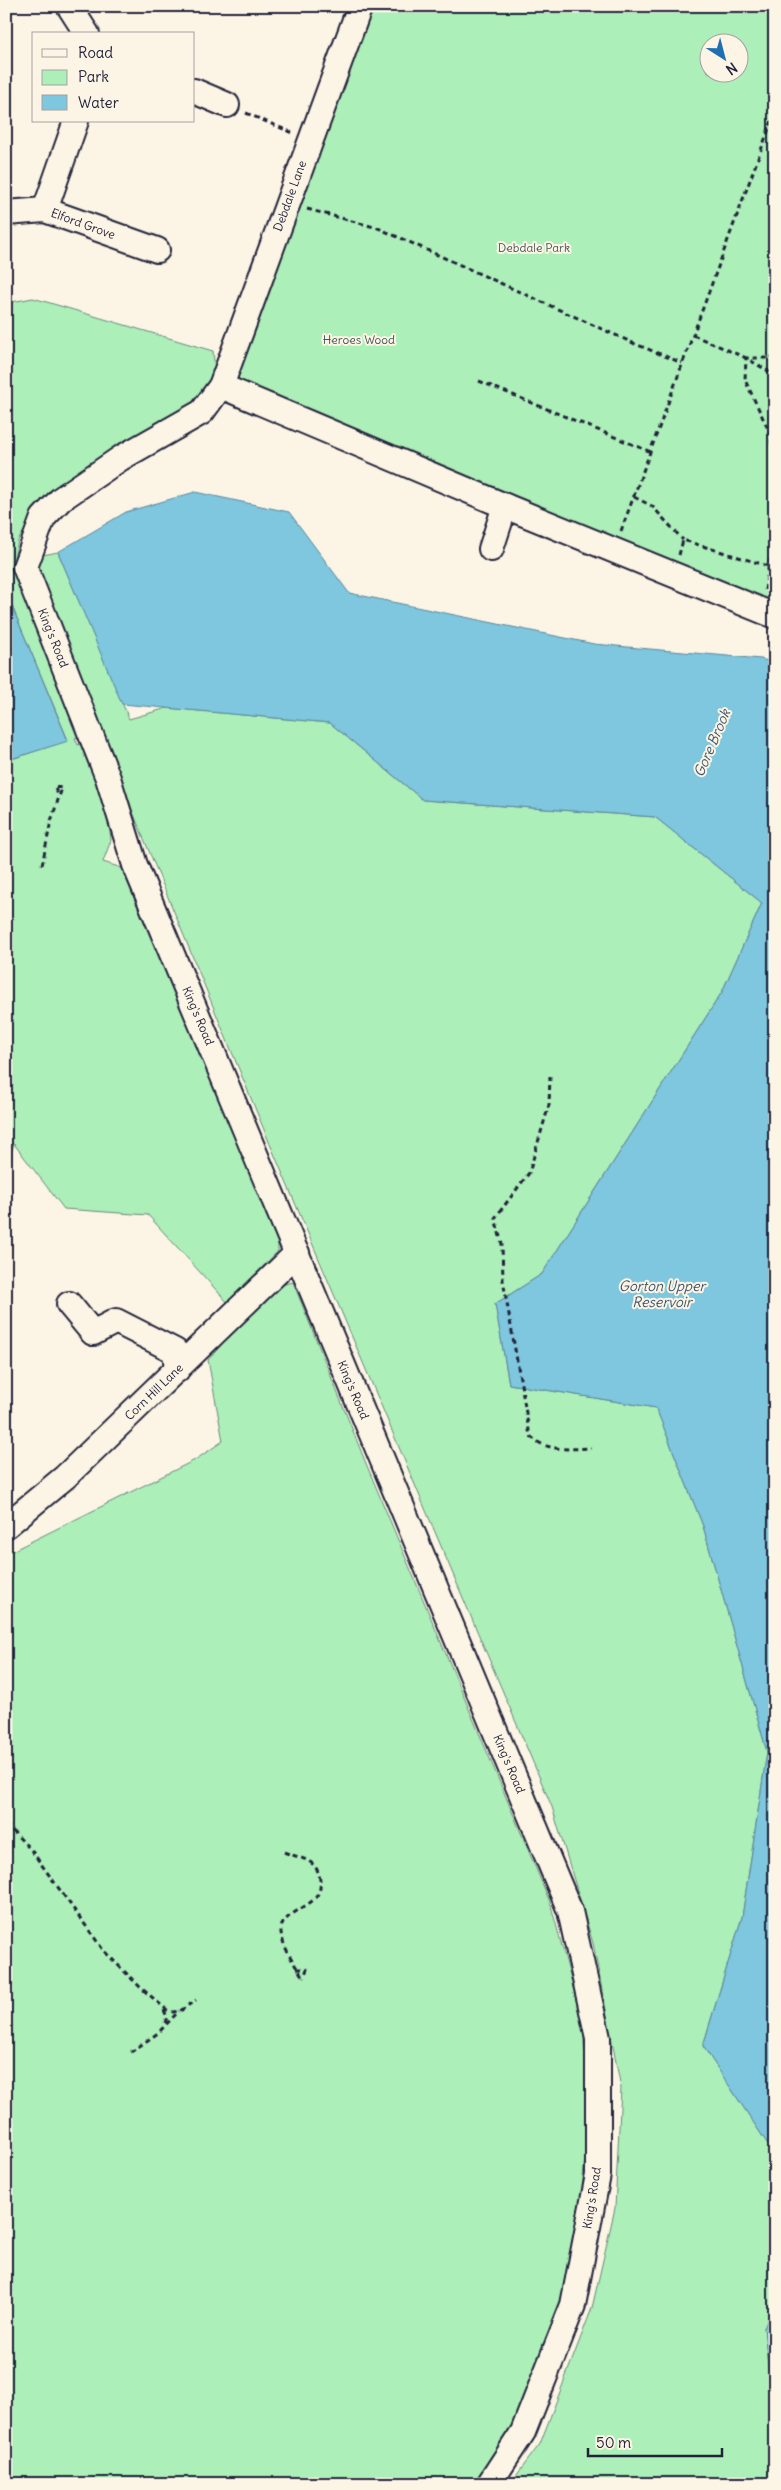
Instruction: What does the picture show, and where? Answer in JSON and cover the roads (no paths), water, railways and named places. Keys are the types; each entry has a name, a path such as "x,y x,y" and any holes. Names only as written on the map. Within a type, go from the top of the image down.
{"street":[{"path":"69,6 86,32"},
{"name":"Debdale Lane","path":"221,386 360,6"},
{"path":"195,91 227,105"},
{"path":"45,210 76,122"},
{"name":"Elford Grove","path":"6,213 45,210 157,250"},
{"path":"221,386 505,506 766,612"},
{"name":"King's Road","path":"221,386 202,412 121,458 61,499 43,518 25,567 108,778 135,865 570,1911 598,2038 598,2175 573,2305 523,2432 489,2484"},
{"path":"491,549 505,506"},
{"name":"Corn Hill Lane","path":"6,1526 65,1478 177,1370 230,1315 297,1253"},
{"path":"69,1304 93,1333 116,1320 175,1351 177,1370"}],"water":[{"name":"Gorton Upper Reservoir","path":"195,492 289,512 349,593 594,644 761,659 775,663 775,2155 703,2046 742,1917 767,1752 703,1526 656,1408 509,1384 495,1304 542,1274 722,992 762,903 655,817 423,800 330,723 122,704 58,552 126,512"},
{"path":"6,592 68,741 14,758 6,758"},
{"path":"775,2300 775,2425 764,2328"}],"park label":[{"name":"Debdale Park","path":"534,248"},
{"name":"Heroes Wood","path":"359,340"}],"water label":[{"name":"Gore Brook","path":"712,743"}]}
